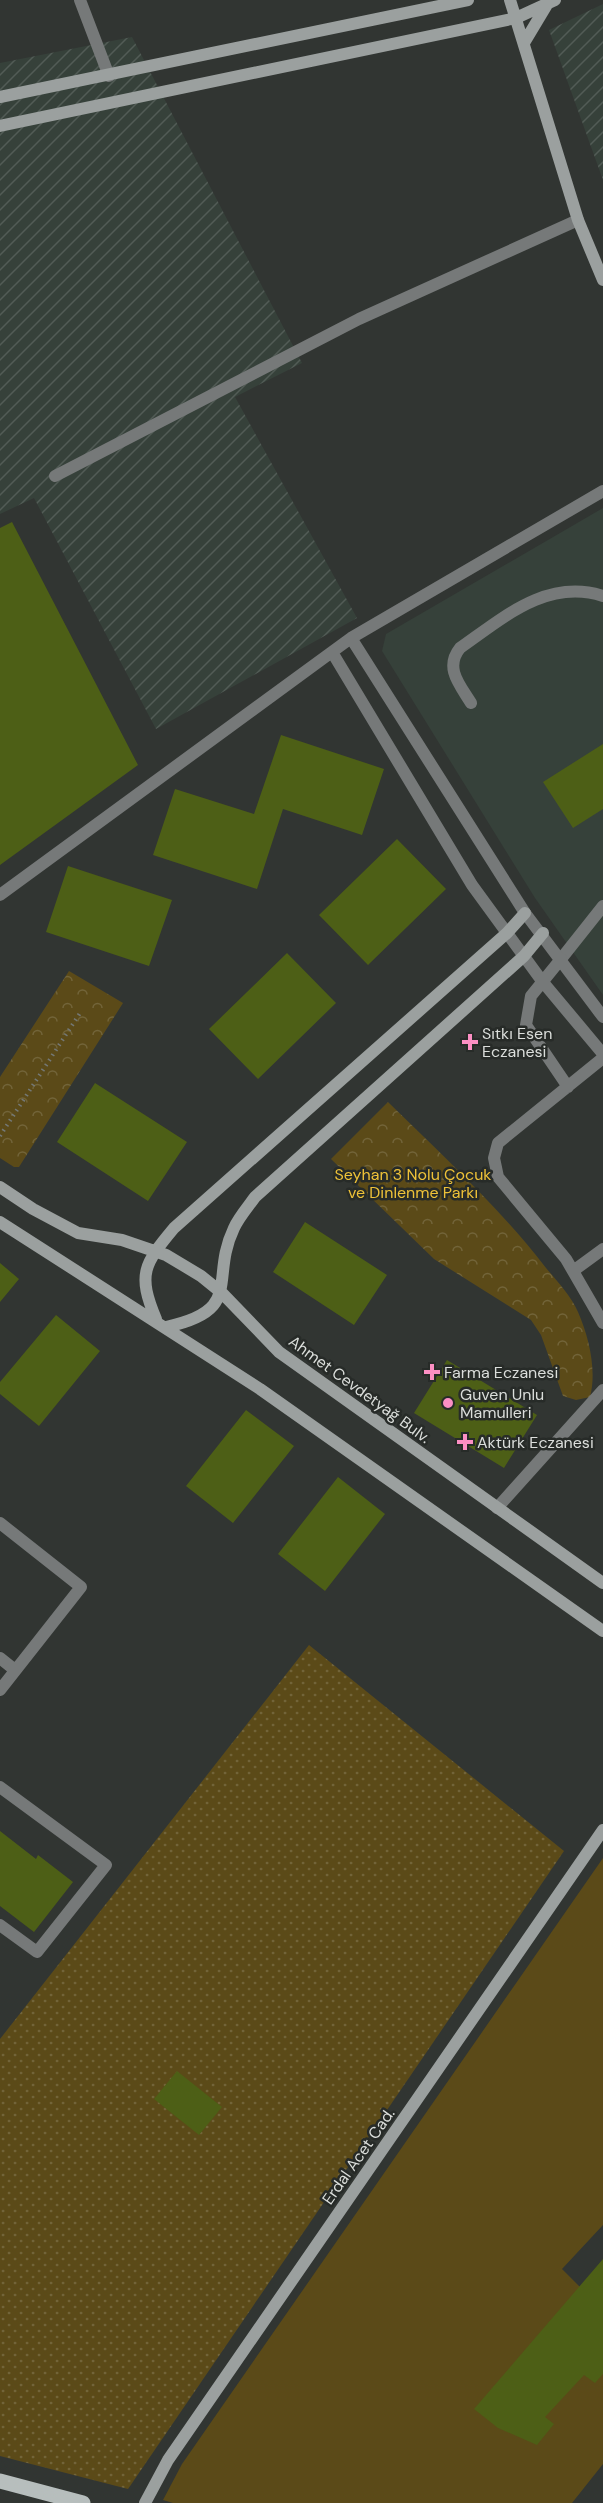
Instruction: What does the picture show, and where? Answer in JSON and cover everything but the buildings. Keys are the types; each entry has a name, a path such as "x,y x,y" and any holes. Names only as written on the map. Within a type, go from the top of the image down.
{"main road":[{"path":"0,2481 83,2503"}],"street":[{"path":"80,0 109,76"},
{"path":"0,97 468,0"},
{"path":"510,0 578,220 603,280"},
{"path":"0,126 516,18 550,1"},
{"path":"524,44 550,1"},
{"path":"56,476 360,319 578,220"},
{"path":"0,895 351,638 603,491"},
{"path":"471,703 453,671 453,659 460,648 538,597 566,591 580,591 603,596"},
{"path":"351,638 525,913 543,933 603,1017"},
{"path":"332,652 471,885 542,981 603,1056 498,1143 494,1158 498,1177 566,1259 603,1323"},
{"path":"568,1087 526,1025 531,996 603,906"},
{"path":"161,1324 146,1296 145,1271 155,1251 174,1228 507,933 525,913"},
{"path":"161,1324 190,1322 210,1310 222,1293 224,1264 234,1228 255,1197 524,956 543,933"},
{"name":"Ahmet Cevdetyağ Bulv.","path":"0,1187 33,1209 78,1233 122,1240 155,1251 201,1276 222,1293 279,1352 603,1583"},
{"path":"0,1222 260,1389 603,1631"},
{"path":"573,1271 603,1249"},
{"path":"497,1508 603,1390"},
{"path":"0,1523 81,1587 0,1690"},
{"path":"0,1658 15,1670"},
{"path":"0,1787 106,1864 37,1952 0,1925"},
{"name":"Erdal Acet Cad.","path":"145,2503 168,2460 603,1830"}],"path":[{"path":"0,1136 80,1013"}],"shaded area":[{"path":"603,4 603,180 549,30"},
{"path":"132,37 302,363 235,397 357,618 156,729 34,498 0,514 0,63"},
{"path":"603,508 603,995 535,898 382,651 386,634"}],"green space":[{"path":"69,971 123,1003 19,1167 14,1167 0,1158 0,1077"},
{"name":"Seyhan 3 Nolu Çocuk ve Dinlenme Parkı","path":"388,1102 490,1203 568,1294 586,1332 593,1376 590,1397 576,1400 563,1396 541,1335 531,1320 434,1259 331,1159"},
{"path":"309,1645 564,1851 128,2489 0,2456 0,2039"},
{"path":"603,1858 603,2225 562,2269 603,2310 603,2464 572,2503 173,2503 163,2500 182,2464"}],"place":[{"name":"Sıtkı Esen Eczanesi","path":"470,1042"},
{"name":"Farma Eczanesi","path":"432,1372"},
{"name":"Guven Unlu Mamulleri","path":"448,1403"},
{"name":"Aktürk Eczanesi","path":"465,1442"}]}
